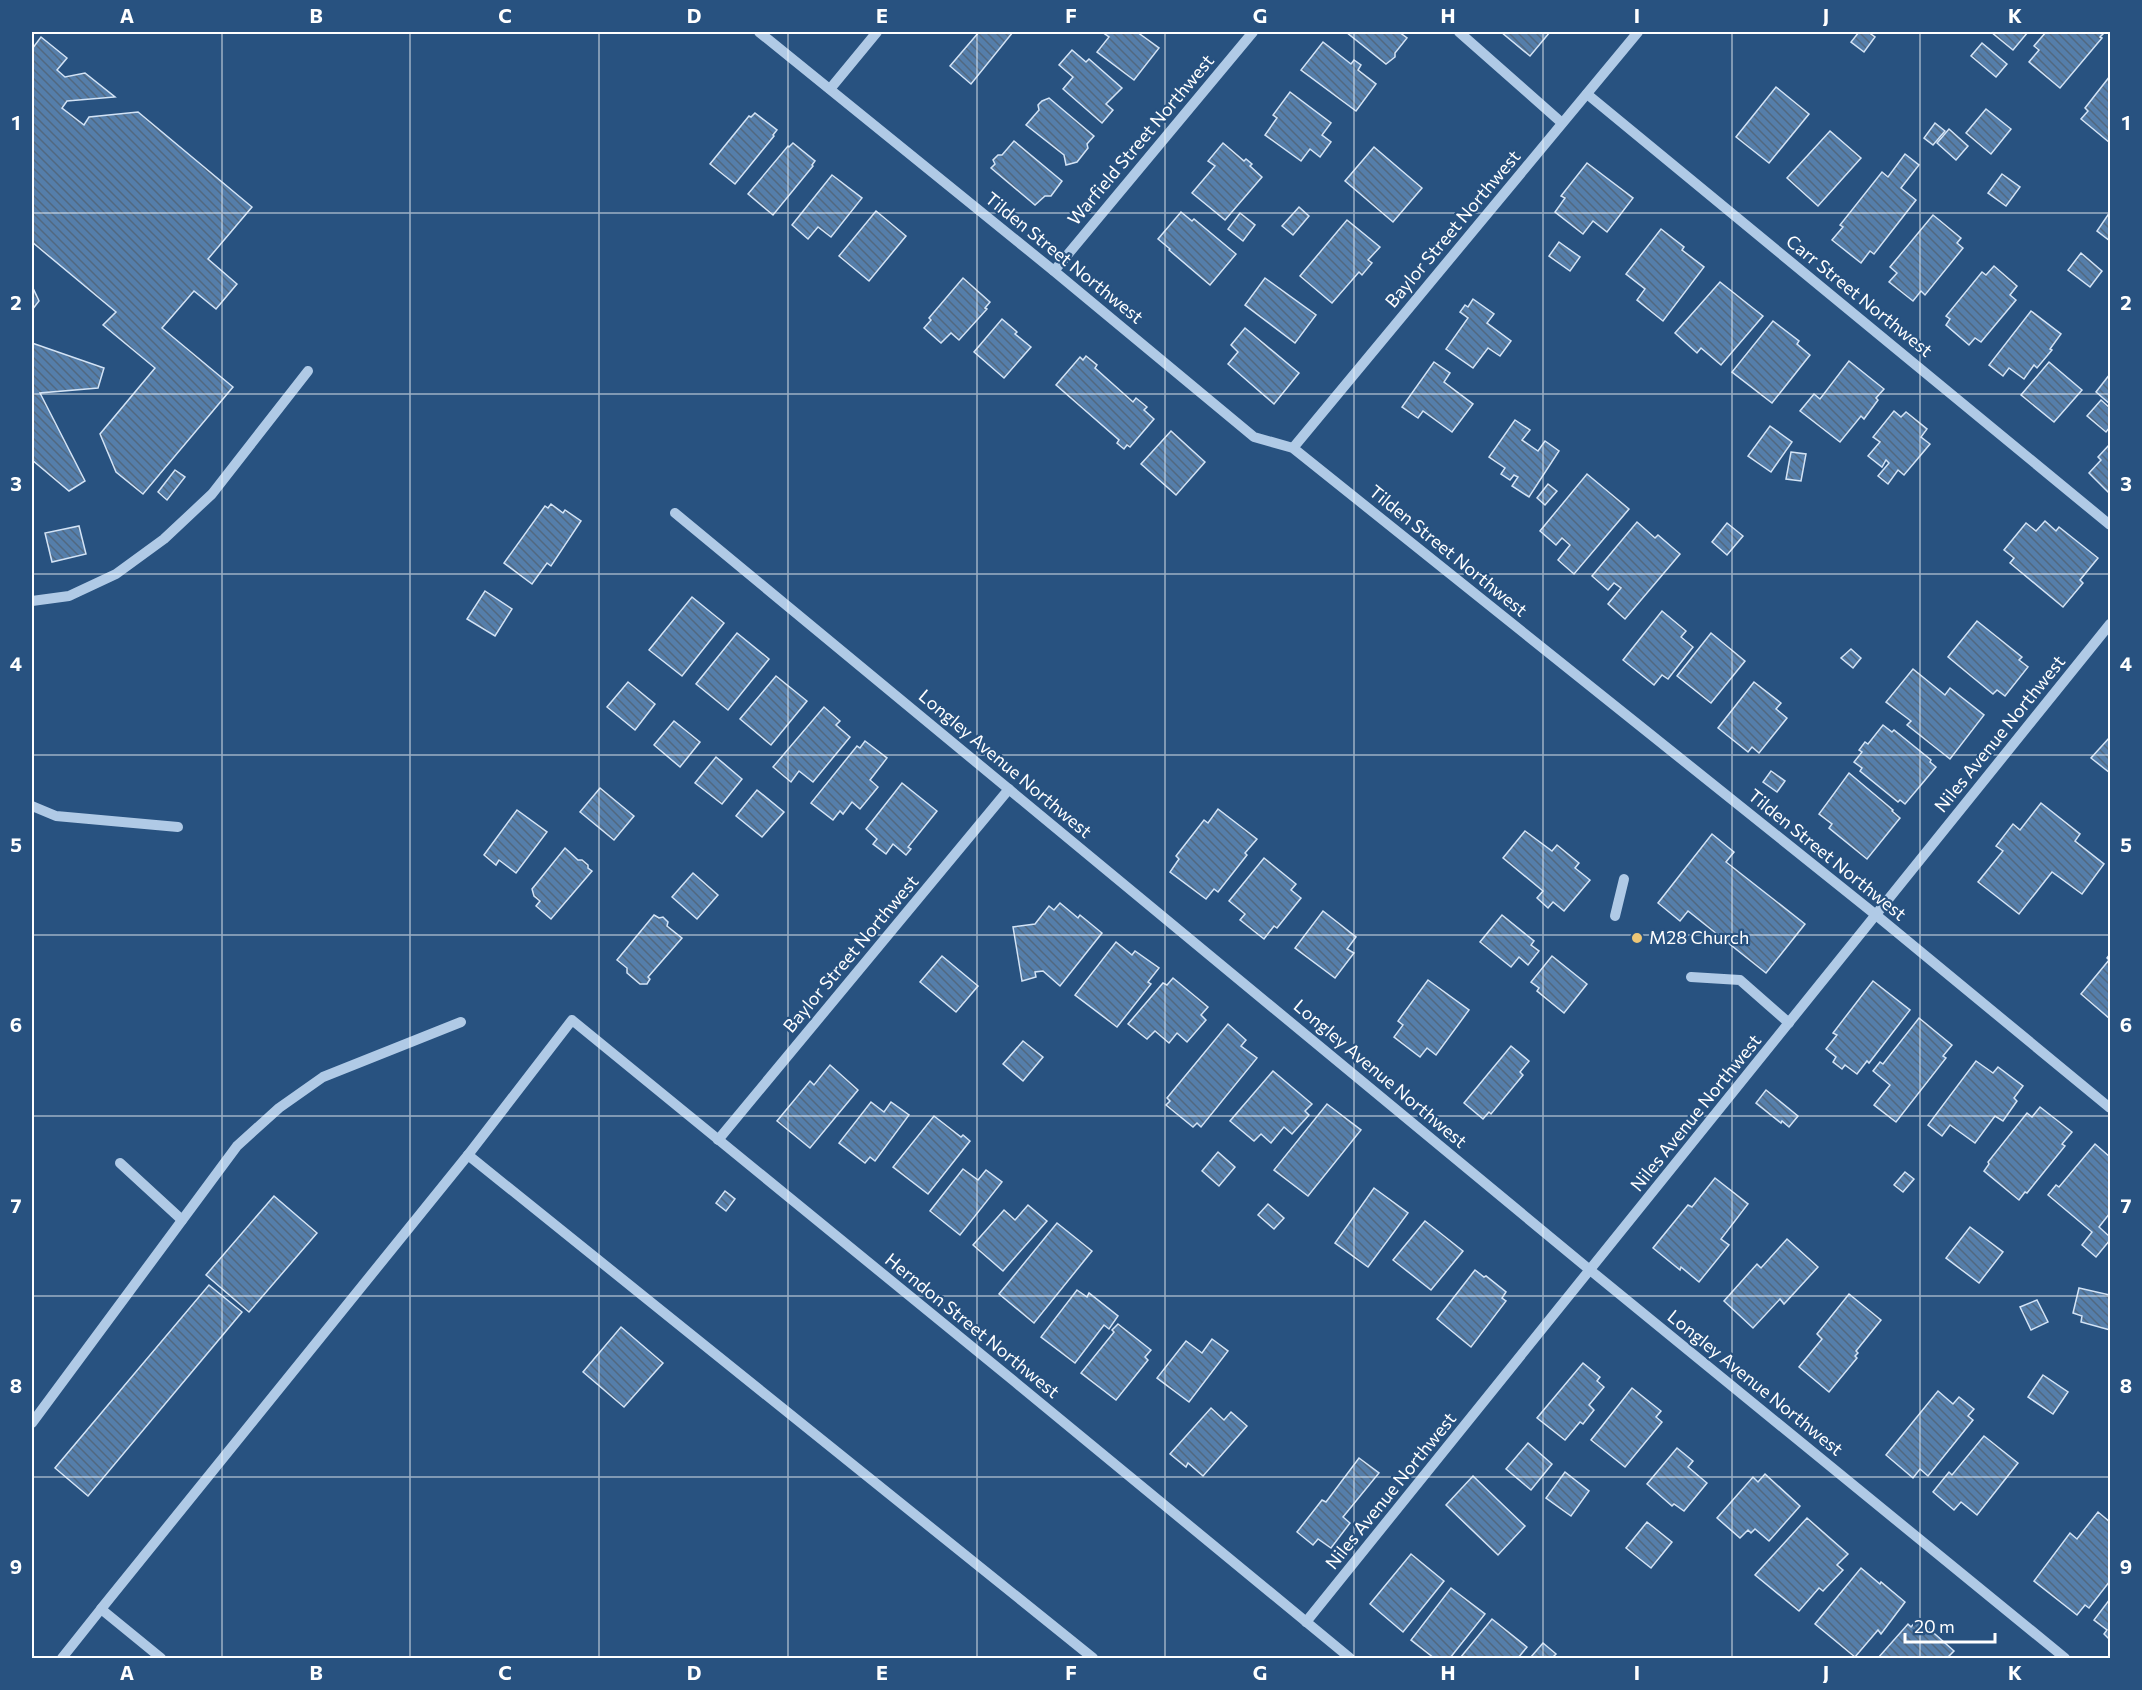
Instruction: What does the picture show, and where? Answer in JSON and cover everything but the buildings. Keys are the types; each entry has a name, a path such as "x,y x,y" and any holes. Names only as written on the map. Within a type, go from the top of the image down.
{"street":[{"name":"Tilden Street Northwest","path":"759,32 1054,271 1254,437 1293,448 1876,915 2110,1108"},
{"path":"830,89 877,32"},
{"name":"Warfield Street Northwest","path":"1054,271 1253,32"},
{"path":"1459,32 1562,123"},
{"name":"Baylor Street Northwest","path":"1293,448 1638,32"},
{"name":"Carr Street Northwest","path":"1587,94 2110,525"},
{"path":"32,601 69,596 116,574 164,539 212,494 308,371"},
{"name":"Longley Avenue Northwest","path":"675,513 1590,1270 2065,1659"},
{"name":"Niles Avenue Northwest","path":"1306,1622 2110,624"},
{"name":"Baylor Street Northwest","path":"718,1140 1010,789"},
{"path":"32,806 56,816 178,827"},
{"path":"1615,916 1624,879"},
{"path":"1691,977 1740,980 1789,1023"},
{"name":"Herndon Street Northwest","path":"468,1155 572,1020 1350,1659"},
{"path":"32,1423 237,1146 279,1108 323,1077 461,1022"},
{"path":"62,1659 468,1155 1093,1659"},
{"path":"120,1163 182,1220"},
{"path":"101,1609 161,1659"}],"place":[{"name":"M28 Church","path":"1637,938"}]}
